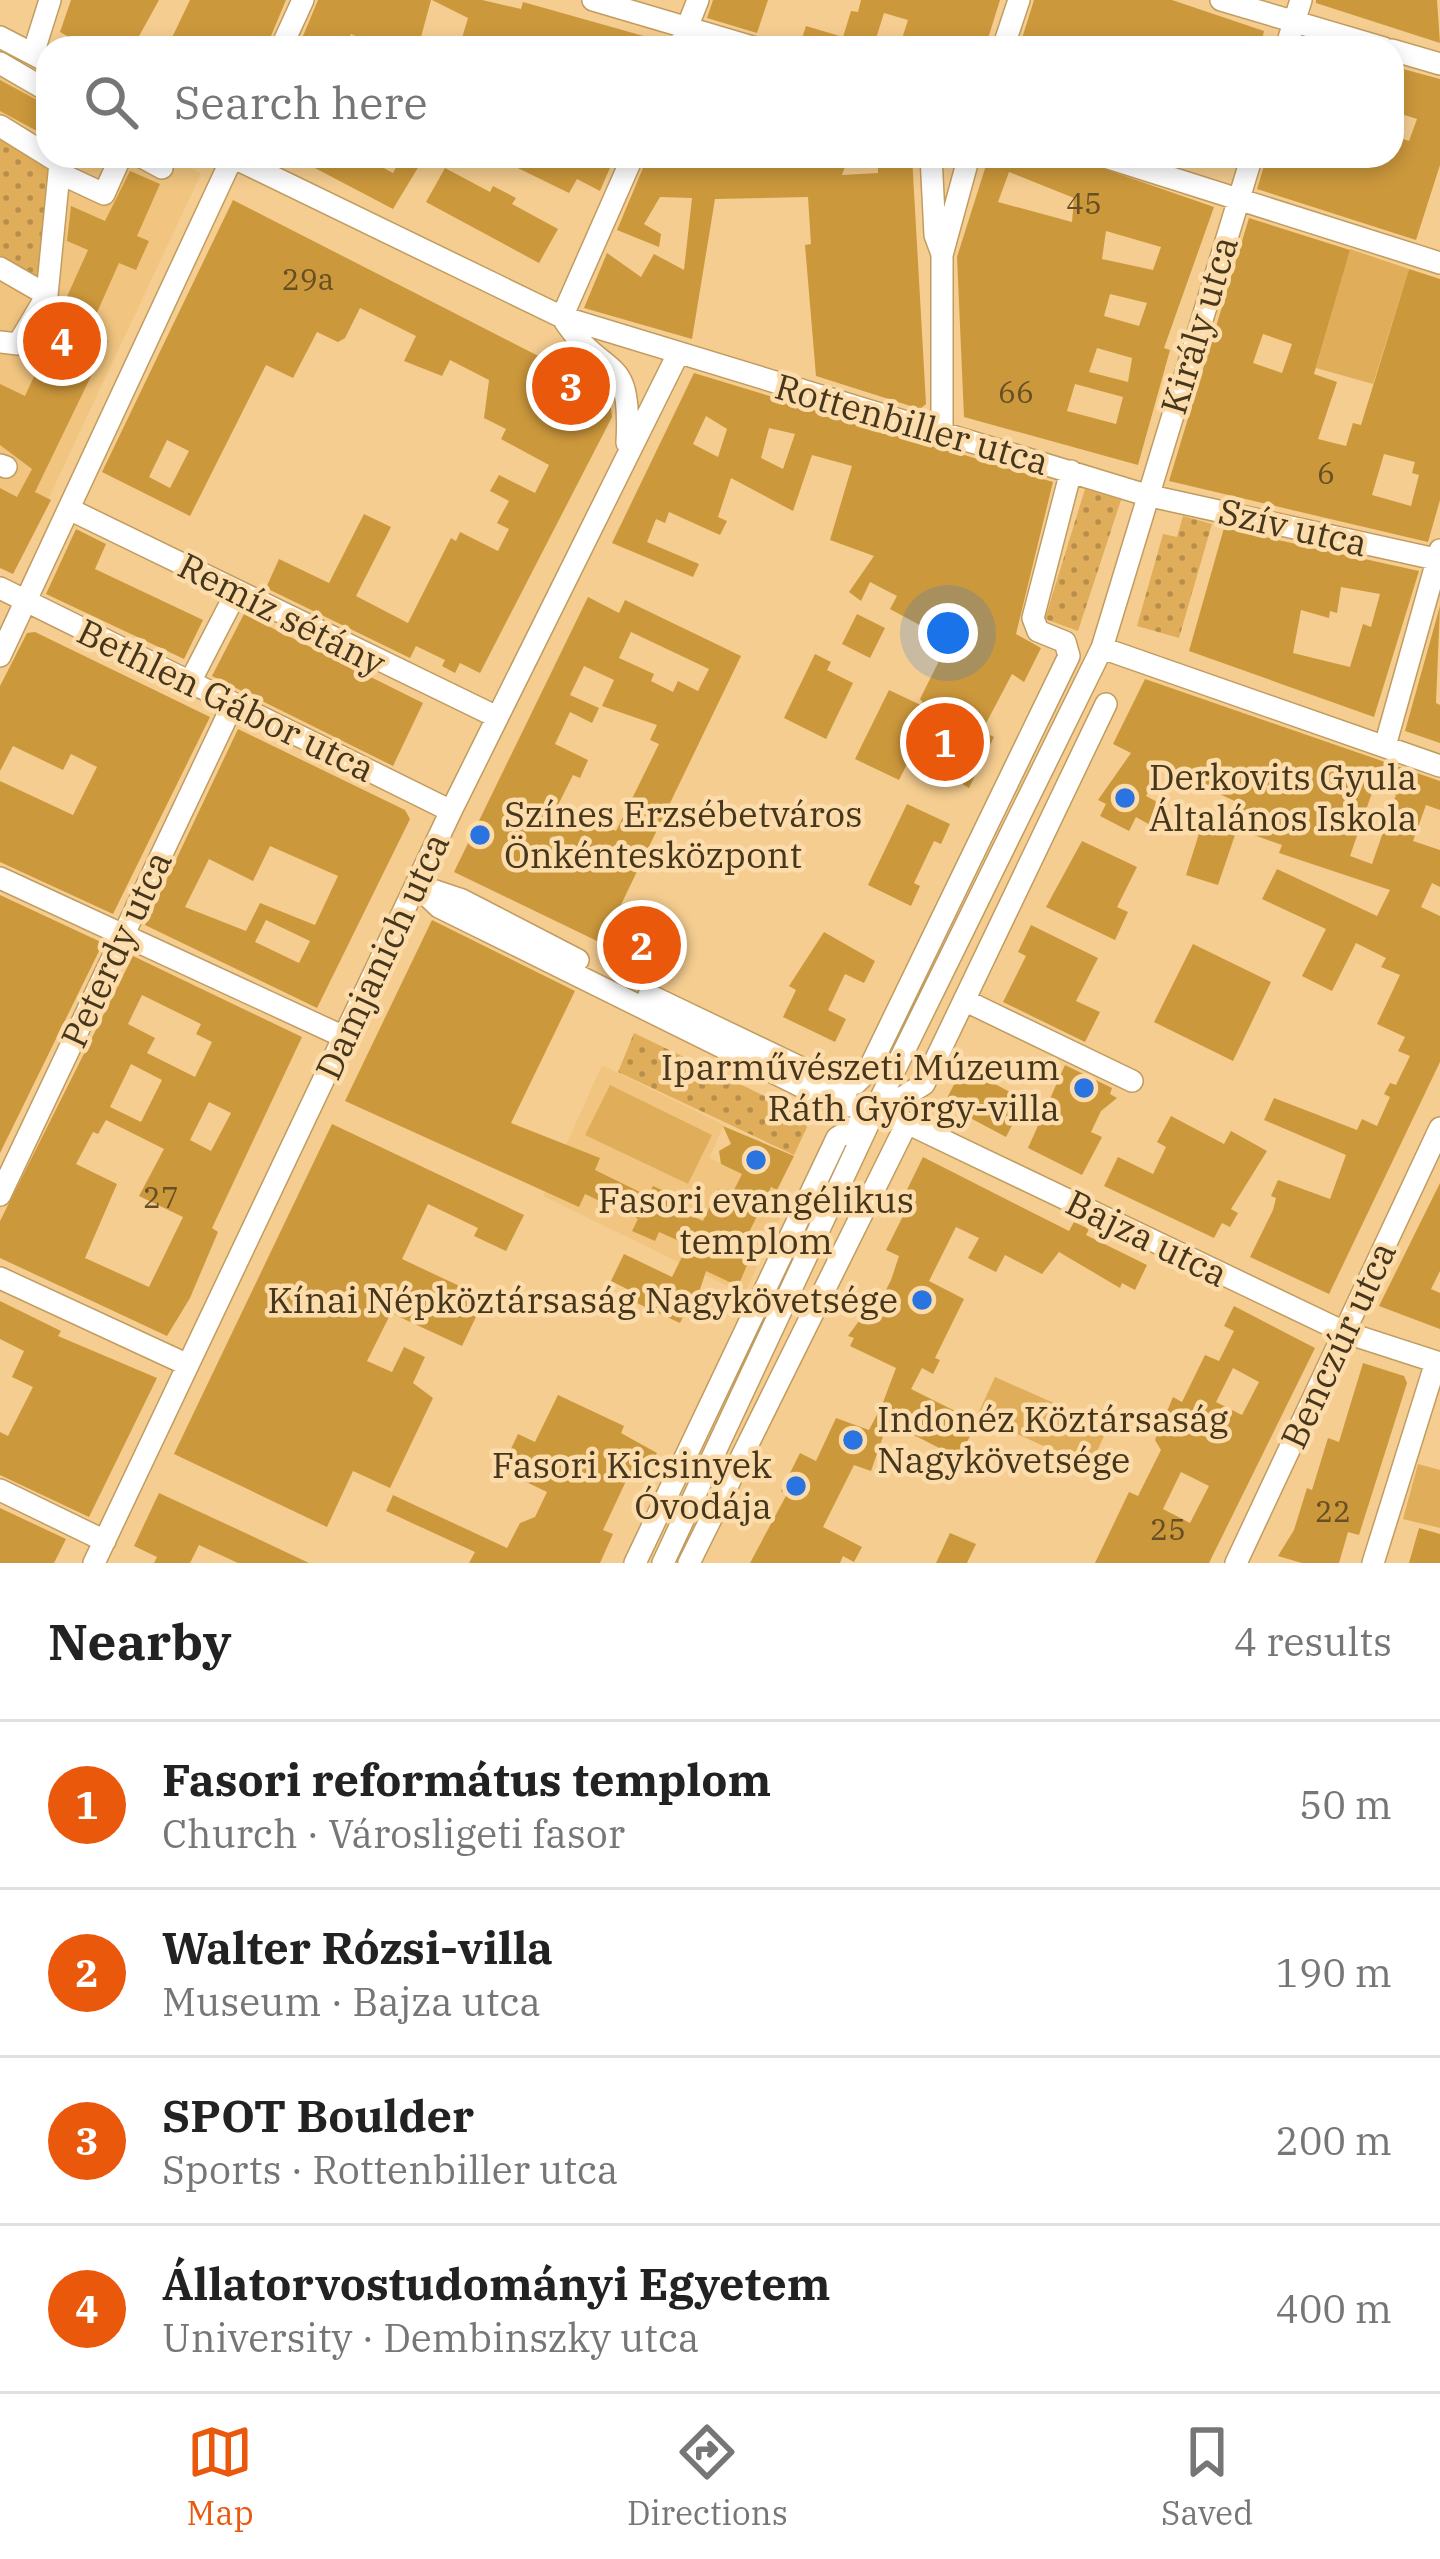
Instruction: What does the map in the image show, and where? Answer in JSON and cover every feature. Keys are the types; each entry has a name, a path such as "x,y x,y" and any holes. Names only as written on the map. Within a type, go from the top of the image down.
{"street":[{"path":"44,36 50,0"},
{"path":"286,36 302,0"},
{"path":"593,0 719,36"},
{"path":"684,36 698,0"},
{"path":"1007,36 1019,0"},
{"path":"1221,0 1297,11 1357,36"},
{"path":"0,37 36,56"},
{"path":"1404,54 1440,64"},
{"path":"0,63 36,84"},
{"path":"0,126 36,148"},
{"path":"0,342 18,344 45,301 61,168"},
{"path":"67,168 104,194 116,168"},
{"path":"0,656 226,168"},
{"path":"257,168 562,317 585,352 618,370 626,384 626,453"},
{"path":"562,317 628,168"},
{"path":"931,168 934,236 942,255"},
{"path":"942,435 942,255 967,168"},
{"path":"1142,168 1438,257"},
{"name":"Király utca","path":"771,1308 797,1276 864,1113 956,947 1102,648 1248,168"},
{"path":"0,268 74,323"},
{"name":"Rottenbiller utca","path":"562,317 1146,495"},
{"name":"Damjanich utca","path":"94,1563 451,811 678,354"},
{"path":"864,1113 841,1087 868,1071 1069,656 1065,642 1038,631 1033,619 1071,471"},
{"name":"Szív utca","path":"1146,495 1439,557"},
{"name":"Remíz sétány","path":"69,509 497,717"},
{"path":"1384,746 1439,557"},
{"name":"Bethlen Gábor utca","path":"0,588 451,811"},
{"path":"190,682 242,594"},
{"path":"1102,648 1440,766"},
{"name":"Peterdy utca","path":"0,1195 233,704"},
{"path":"663,1563 753,1370 771,1308 837,1138 864,1113 924,1084 1106,704"},
{"path":"1056,744 1081,756"},
{"path":"994,811 1017,822"},
{"path":"0,878 344,1037"},
{"name":"Bajza utca","path":"416,885 462,900 595,977 864,1113 908,1123 1343,1332 1438,1363"},
{"path":"956,947 984,961"},
{"path":"966,1001 1132,1081"},
{"name":"Bajza utca","path":"710,1033 841,1087"},
{"path":"689,1563 908,1123"},
{"name":"Benczúr utca","path":"1236,1563 1440,1128"},
{"path":"797,1276 822,1289"},
{"path":"0,1278 188,1365"},
{"path":"635,1563 771,1308"},
{"path":"1373,1563 1438,1363"},
{"path":"753,1370 777,1381"},
{"path":"0,1490 105,1541"}],"shaded area":[{"path":"0,60 36,80 36,168 190,168 201,174 13,574 0,568"},
{"path":"0,126 36,148 36,168 60,168 47,295 0,268"},
{"path":"1350,249 1409,269 1373,384 1316,368"},
{"path":"1085,489 1121,500 1078,631 1045,619"},
{"path":"1183,516 1212,524 1179,638 1137,626 1163,534 1177,537"},
{"path":"634,1033 800,1113 807,1127 794,1155 618,1072"},
{"path":"602,1065 724,1125 709,1158 790,1197 744,1294 543,1196"},
{"path":"610,1085 712,1135 688,1184 585,1135"},
{"path":"995,1377 1108,1427 1090,1467 977,1416"},
{"path":"1418,1464 1440,1470 1440,1528 1403,1519"}],"building":[{"path":"71,0 159,0 139,36 67,36 60,32"},
{"path":"190,0 286,0 271,36 173,36"},
{"path":"318,0 431,0 421,36 303,36"},
{"path":"432,0 482,0 521,9 523,2 644,36 463,36 468,18"},
{"path":"713,0 768,0 757,33 707,18"},
{"path":"861,0 1000,0 989,36 903,36 908,20 884,13 877,36 843,36 851,11 858,12"},
{"path":"1034,0 1172,0 1264,31 1263,36 1023,36"},
{"path":"1437,0 1440,43 1316,3"},
{"path":"806,26 840,36 803,36"},
{"path":"1404,69 1440,79 1440,165 1416,240 1257,189 1263,168 1404,168 1404,139 1409,141 1417,119 1404,115"},
{"path":"0,80 36,100 36,130 0,111"},
{"path":"315,168 384,168 393,173 396,168 418,168 393,209"},
{"path":"445,168 490,192 493,186 516,198 512,204 558,229 539,263 426,202"},
{"path":"518,168 610,168 600,191 577,179 569,193"},
{"path":"643,168 845,168 842,175 913,168 926,404 920,409 816,376 805,245 811,244 808,197 715,199 692,339 584,308 607,253 641,277 654,254 684,270 692,198 660,197 644,224 661,234 659,247 617,230"},
{"path":"985,168 1102,168 1214,207 1164,348 1170,350 1138,465 964,417 957,257","holes":["1009,172 1074,198 1072,222 998,202","1106,231 1161,247 1153,270 1102,259","1110,294 1147,303 1139,326 1104,316","1097,348 1132,358 1128,382 1089,372","1075,384 1123,397 1116,424 1067,411"]},
{"path":"130,171 160,184 137,236 149,241 136,270 119,263 95,317 65,301 88,250 67,241 71,206 105,221"},
{"path":"233,200 609,392 612,417 480,673 460,663 455,673 442,666 445,660 416,646 410,658 266,588 279,559 329,583 364,514 391,527 356,596 408,623 451,538 456,541 460,532 498,551 509,529 497,523 509,501 490,491 499,475 535,493 549,465 501,439 506,429 484,418 489,380 450,360 442,376 404,361 416,336 360,308 345,338 338,342 317,332 293,378 266,365 190,516 102,472","holes":["167,440 189,451 170,488 149,477"]},
{"path":"1249,218 1350,250 1314,374 1337,382 1318,439 1346,446 1353,423 1361,425 1409,269 1440,279 1440,500 1428,542 1169,481","holes":["1263,334 1292,344 1282,373 1253,363","1384,454 1415,462 1412,473 1419,475 1411,506 1372,495"]},
{"path":"86,331 108,341 35,492 51,500 13,574 0,568 0,488 17,497 32,469 0,445 0,384 25,396 42,359 60,367 74,338"},
{"path":"694,373 1053,482 1016,634 1041,648 1024,682 1012,674 982,731 994,737 969,788 912,754 899,780 855,759 889,690 927,708 920,699 949,641 890,609 897,596 870,582 861,601 849,592 874,556 830,540 852,466 812,455 793,511 731,478 718,517 727,521 720,535 669,512 665,523 656,519 647,542 699,564 693,577 612,543","holes":["706,416 727,429 718,457 693,444","769,428 795,434 783,469 761,458"]},
{"path":"1224,528 1419,571 1374,717 1189,651","holes":["1341,587 1380,594 1371,627 1363,624 1350,667 1293,653 1301,610 1329,618 1330,611 1337,613"]},
{"path":"76,529 106,544 95,569 203,620 184,659 46,594"},
{"path":"588,597 619,613 625,600 741,656 616,915 666,939 653,968 454,872","holes":["631,632 709,669 698,691 678,681 673,692 651,681 654,674 619,658","584,666 614,680 602,706 657,725 650,740 659,744 616,831 558,805 573,775 580,778 588,760 555,744 570,712 592,723 599,708 570,695"]},
{"path":"1440,606 1436,703 1440,705 1440,743 1405,731"},
{"path":"244,614 423,703 393,766 212,676"},
{"path":"857,614 885,628 870,658 842,644"},
{"path":"35,632 210,717 113,914 0,862 0,781 73,815 97,767 71,754 63,770 13,746 0,771 0,686 27,633"},
{"path":"815,654 831,662 827,670 853,683 826,739 784,718"},
{"path":"1145,679 1440,781 1440,810 1426,805 1413,841 1440,850 1440,887 1432,883 1421,907 1440,916 1440,1062 1329,1294 1250,1257 1273,1210 1276,1198 1271,1196 1278,1180 1330,1199 1346,1155 1264,1120 1274,1098 1357,1130 1362,1119 1377,1126 1390,1097 1384,1094 1390,1083 1396,1085 1410,1056 1398,1051 1405,1037 1377,1024 1400,975 1381,967 1386,958 1356,943 1332,991 1302,976 1326,929 1262,899 1277,869 1377,916 1390,890 1279,853 1282,845 1231,827 1239,803 1161,767 1146,796 1163,805 1152,826 1136,817 1129,831 1100,816 1106,804 1098,800 1131,753 1113,744","holes":["1374,787 1396,795 1372,864 1350,856"]},
{"path":"238,729 405,810 410,819 317,1008 145,925","holes":["270,846 338,876 315,925 260,903 246,931 185,907 209,859 253,881","266,920 310,941 299,963 255,942"]},
{"path":"907,804 950,824 941,844 934,841 914,883 920,886 911,906 868,885"},
{"path":"1202,824 1235,835 1218,885 1186,875"},
{"path":"1082,841 1137,867 1117,907 1128,912 1115,940 1046,907"},
{"path":"0,895 103,943 0,1153"},
{"path":"432,920 575,991 511,1123 600,1158 595,1170 648,1196 653,1186 684,1200 679,1210 703,1221 718,1189 731,1196 742,1174 721,1164 719,1151 731,1144 723,1126 794,1156 777,1190 771,1187 741,1249 752,1254 738,1286 706,1271 691,1317 684,1314 680,1323 626,1298 629,1290 611,1281 624,1254 672,1277 688,1245 659,1232 655,1241 632,1231 638,1219 585,1194 579,1207 345,1101"},
{"path":"1031,925 1098,958 1076,1001 1100,1012 1085,1042 1003,1002 1026,956 1018,952"},
{"path":"824,932 875,961 864,983 845,974 828,1010 846,1019 835,1042 783,1017 796,990 789,986"},
{"path":"1193,944 1271,982 1233,1061 1154,1022"},
{"path":"133,956 302,1037 212,1228 218,1232 190,1298 167,1336 0,1258 0,1221","holes":["142,995 201,1024 196,1034 212,1042 195,1077 147,1053 155,1038 128,1024","131,1064 162,1080 141,1122 110,1107","209,1102 231,1113 211,1151 190,1140","106,1120 164,1149 139,1196 183,1217 149,1287 85,1258 117,1184 76,1164 93,1132 98,1134"]},
{"path":"1065,1065 1112,1088 1110,1094 1117,1098 1101,1111 1091,1132 1102,1137 1082,1175 1028,1148"},
{"path":"963,1067 1025,1100 1006,1137 944,1104"},
{"path":"1171,1116 1224,1144 1231,1131 1267,1151 1231,1209 1238,1213 1230,1227 1222,1223 1214,1238 1104,1186 1118,1157 1153,1174 1166,1147 1157,1142"},
{"path":"332,1124 524,1215 506,1251 474,1236 478,1228 428,1204 402,1259 485,1298 462,1346 391,1313 367,1361 392,1372 404,1347 425,1357 413,1383 433,1398 390,1488 353,1471 327,1527 174,1454"},
{"path":"923,1157 1069,1231 1074,1222 1089,1229 1086,1235 1147,1265 1135,1290 1122,1283 1120,1288 1059,1252 1042,1274 1005,1255 996,1272 968,1258 979,1238 956,1227 929,1281 964,1299 935,1358 940,1360 933,1374 922,1368 911,1389 977,1422 959,1458 888,1422 871,1471 854,1465 823,1527 862,1547 854,1562 843,1556 840,1563 750,1563 787,1494 781,1491 800,1453 816,1461 836,1418 869,1430 882,1405 896,1368 850,1346 854,1338 848,1336 867,1310 874,1314 891,1280 899,1256 886,1250 909,1204 902,1200"},
{"path":"1440,1183 1440,1271 1431,1289 1440,1293 1440,1329 1379,1306"},
{"path":"0,1301 61,1331 58,1336 157,1378 89,1517 0,1475 0,1432 8,1436 33,1387 12,1377 24,1351 0,1339"},
{"path":"1234,1306 1315,1348 1209,1563 1095,1563 1129,1492 1138,1496 1161,1450 1155,1440 1173,1397 1182,1402 1205,1355 1219,1361 1234,1331 1224,1326","holes":["1233,1368 1259,1382 1242,1415 1216,1402","1181,1472 1209,1486 1190,1523 1163,1509"]},
{"path":"1363,1363 1404,1376 1407,1383 1359,1535 1348,1532 1339,1563 1302,1563 1278,1556 1294,1530 1307,1488 1312,1490 1328,1438 1339,1442"},
{"path":"558,1395 624,1426 621,1433 657,1453 647,1471 634,1464 603,1530 613,1534 600,1563 469,1563 475,1552 386,1511 393,1495 507,1548 520,1523 535,1517 547,1492 501,1470 518,1434 535,1442"},
{"path":"159,1493 309,1563 238,1563 199,1545 190,1563 154,1563 157,1557 134,1546"},
{"path":"0,1508 66,1539 54,1563 0,1563"},
{"path":"1419,1528 1440,1534 1440,1563 1409,1563"},
{"path":"950,1533 976,1544 967,1563 936,1563"}],"place":[{"name":"Állatorvostudományi Egyetem","path":"62,341"},
{"name":"SPOT Boulder","path":"571,386"},
{"name":"Fasori református templom","path":"945,742"},
{"name":"Derkovits Gyula Általános Iskola","path":"1125,798"},
{"name":"Színes Erzsébetváros Önkéntesközpont","path":"480,835"},
{"name":"Walter Rózsi-villa","path":"642,945"},
{"name":"Iparművészeti Múzeum Ráth György-villa","path":"1084,1088"},
{"name":"Fasori evangélikus templom","path":"756,1160"},
{"name":"Kínai Népköztársaság Nagykövetsége","path":"922,1300"},
{"name":"Indonéz Köztársaság Nagykövetsége","path":"853,1440"},
{"name":"Fasori Kicsinyek Óvodája","path":"796,1486"}]}
